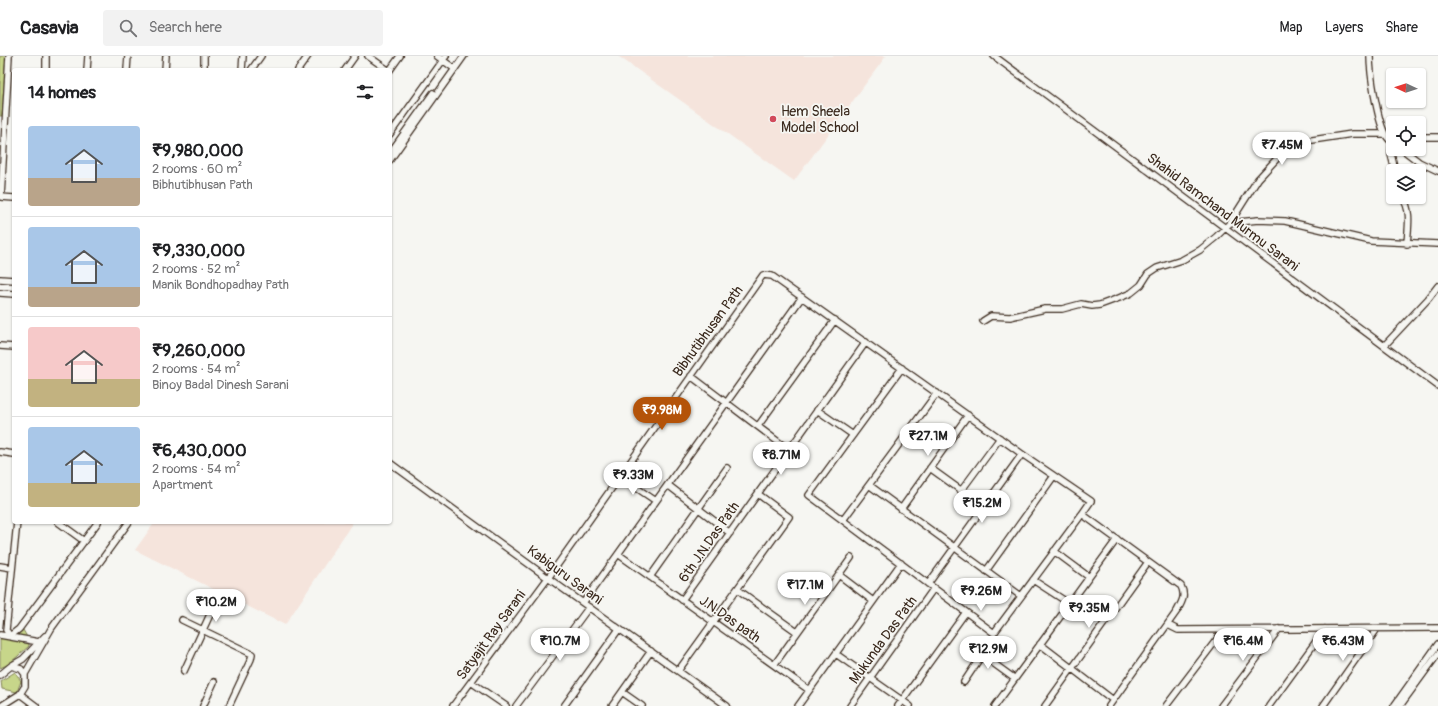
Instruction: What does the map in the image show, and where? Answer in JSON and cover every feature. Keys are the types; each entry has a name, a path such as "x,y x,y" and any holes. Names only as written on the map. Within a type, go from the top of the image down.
{"street":[{"path":"9,56 3,120 1,197 12,198"},
{"path":"46,56 46,68"},
{"path":"87,68 88,56"},
{"path":"127,68 128,56"},
{"path":"165,68 166,56"},
{"path":"204,56 204,68"},
{"path":"242,68 243,56"},
{"path":"252,68 261,56"},
{"path":"299,68 308,56"},
{"path":"346,68 355,56"},
{"path":"368,56 386,68"},
{"path":"391,68 400,56"},
{"path":"437,56 444,58 453,68"},
{"path":"392,157 460,56"},
{"path":"392,149 453,68 464,56"},
{"name":"Shahid Ramchand Murmu Sarani","path":"994,56 1438,386"},
{"path":"983,321 991,316 1010,317 1045,309 1062,309 1081,304 1092,306 1100,305 1131,293 1141,285 1148,274 1157,268 1193,255 1216,237 1230,223 1258,179 1283,152 1306,141 1352,134 1385,134 1378,111 1370,66 1370,56"},
{"path":"392,131 444,58"},
{"path":"1426,137 1438,137"},
{"path":"1411,156 1419,162 1438,171"},
{"path":"1407,204 1409,220 1408,244"},
{"path":"1230,223 1258,220 1285,221 1372,241 1408,244 1438,244"},
{"name":"Bibhutibhusan Path","path":"548,578 763,275 772,276 802,297"},
{"path":"0,279 12,280"},
{"path":"1384,346 1428,299 1438,286"},
{"path":"0,293 12,294"},
{"path":"583,603 802,297 866,342 1022,454 1091,501 994,633 809,495 902,368"},
{"path":"758,426 835,320"},
{"name":"6th J.N.Das Path","path":"682,600 866,342"},
{"path":"0,346 12,347"},
{"path":"691,376 789,450"},
{"path":"844,520 937,393"},
{"path":"817,410 853,435"},
{"path":"901,509 968,415"},
{"path":"961,491 1000,438"},
{"path":"0,452 12,454"},
{"path":"928,584 1022,454"},
{"name":"Kabiguru Sarani","path":"392,464 728,706"},
{"path":"650,577 727,468"},
{"path":"930,468 984,507"},
{"path":"619,476 656,501"},
{"path":"986,571 1054,476"},
{"path":"668,485 730,533"},
{"path":"869,485 1021,596"},
{"path":"678,671 789,517 758,494"},
{"path":"1082,514 1181,586 1185,594 1182,602 1168,625 1109,706"},
{"path":"10,636 6,630 18,524"},
{"path":"65,524 84,541"},
{"path":"10,636 19,630 97,524"},
{"path":"0,675 23,659 51,628 128,524"},
{"path":"996,706 1117,539"},
{"path":"1054,551 1089,577"},
{"name":"J.N.Das path","path":"618,554 809,690"},
{"path":"774,665 851,558"},
{"path":"1045,706 1148,562"},
{"path":"798,706 900,563"},
{"path":"0,566 12,568"},
{"path":"839,575 874,601"},
{"name":"Satyajit Ray Sarani","path":"453,706 548,578"},
{"path":"1033,580 1070,604"},
{"name":"Mukunda Das Path","path":"850,706 934,588"},
{"path":"737,589 797,632"},
{"path":"516,706 589,607"},
{"path":"184,671 213,608"},
{"path":"898,706 966,612"},
{"path":"182,620 252,654 228,706"},
{"path":"1168,625 1178,630 1438,628"},
{"path":"1,706 20,694 25,686 25,674 51,628"},
{"path":"564,706 619,629"},
{"path":"1221,706 1279,629"},
{"path":"1269,706 1325,629"},
{"path":"1323,706 1377,629"},
{"path":"1166,706 1224,630"},
{"path":"0,635 39,642"},
{"path":"1040,644 1113,700"},
{"path":"1400,706 1433,660 1438,644"},
{"path":"612,706 651,651"},
{"path":"836,654 910,706"},
{"path":"1394,706 1438,654"},
{"path":"964,682 982,655 1015,679"},
{"path":"11,666 21,669 25,674"},
{"path":"203,706 214,682"},
{"path":"471,682 506,706"},
{"path":"622,692 642,706"},
{"path":"20,694 36,706"}],"shaded area":[{"name":"Hem Sheela Model School","path":"618,56 886,56 794,181"},
{"path":"154,524 352,524 285,625 135,550"}],"green space":[{"path":"0,56 6,56 2,116 0,116"},
{"path":"18,630 23,630 29,646 9,664 0,668 0,632 3,636"},
{"path":"15,672 21,681 17,692 2,689 1,681"}],"place":[{"name":"Hem Sheela Model School","path":"773,119"}]}
